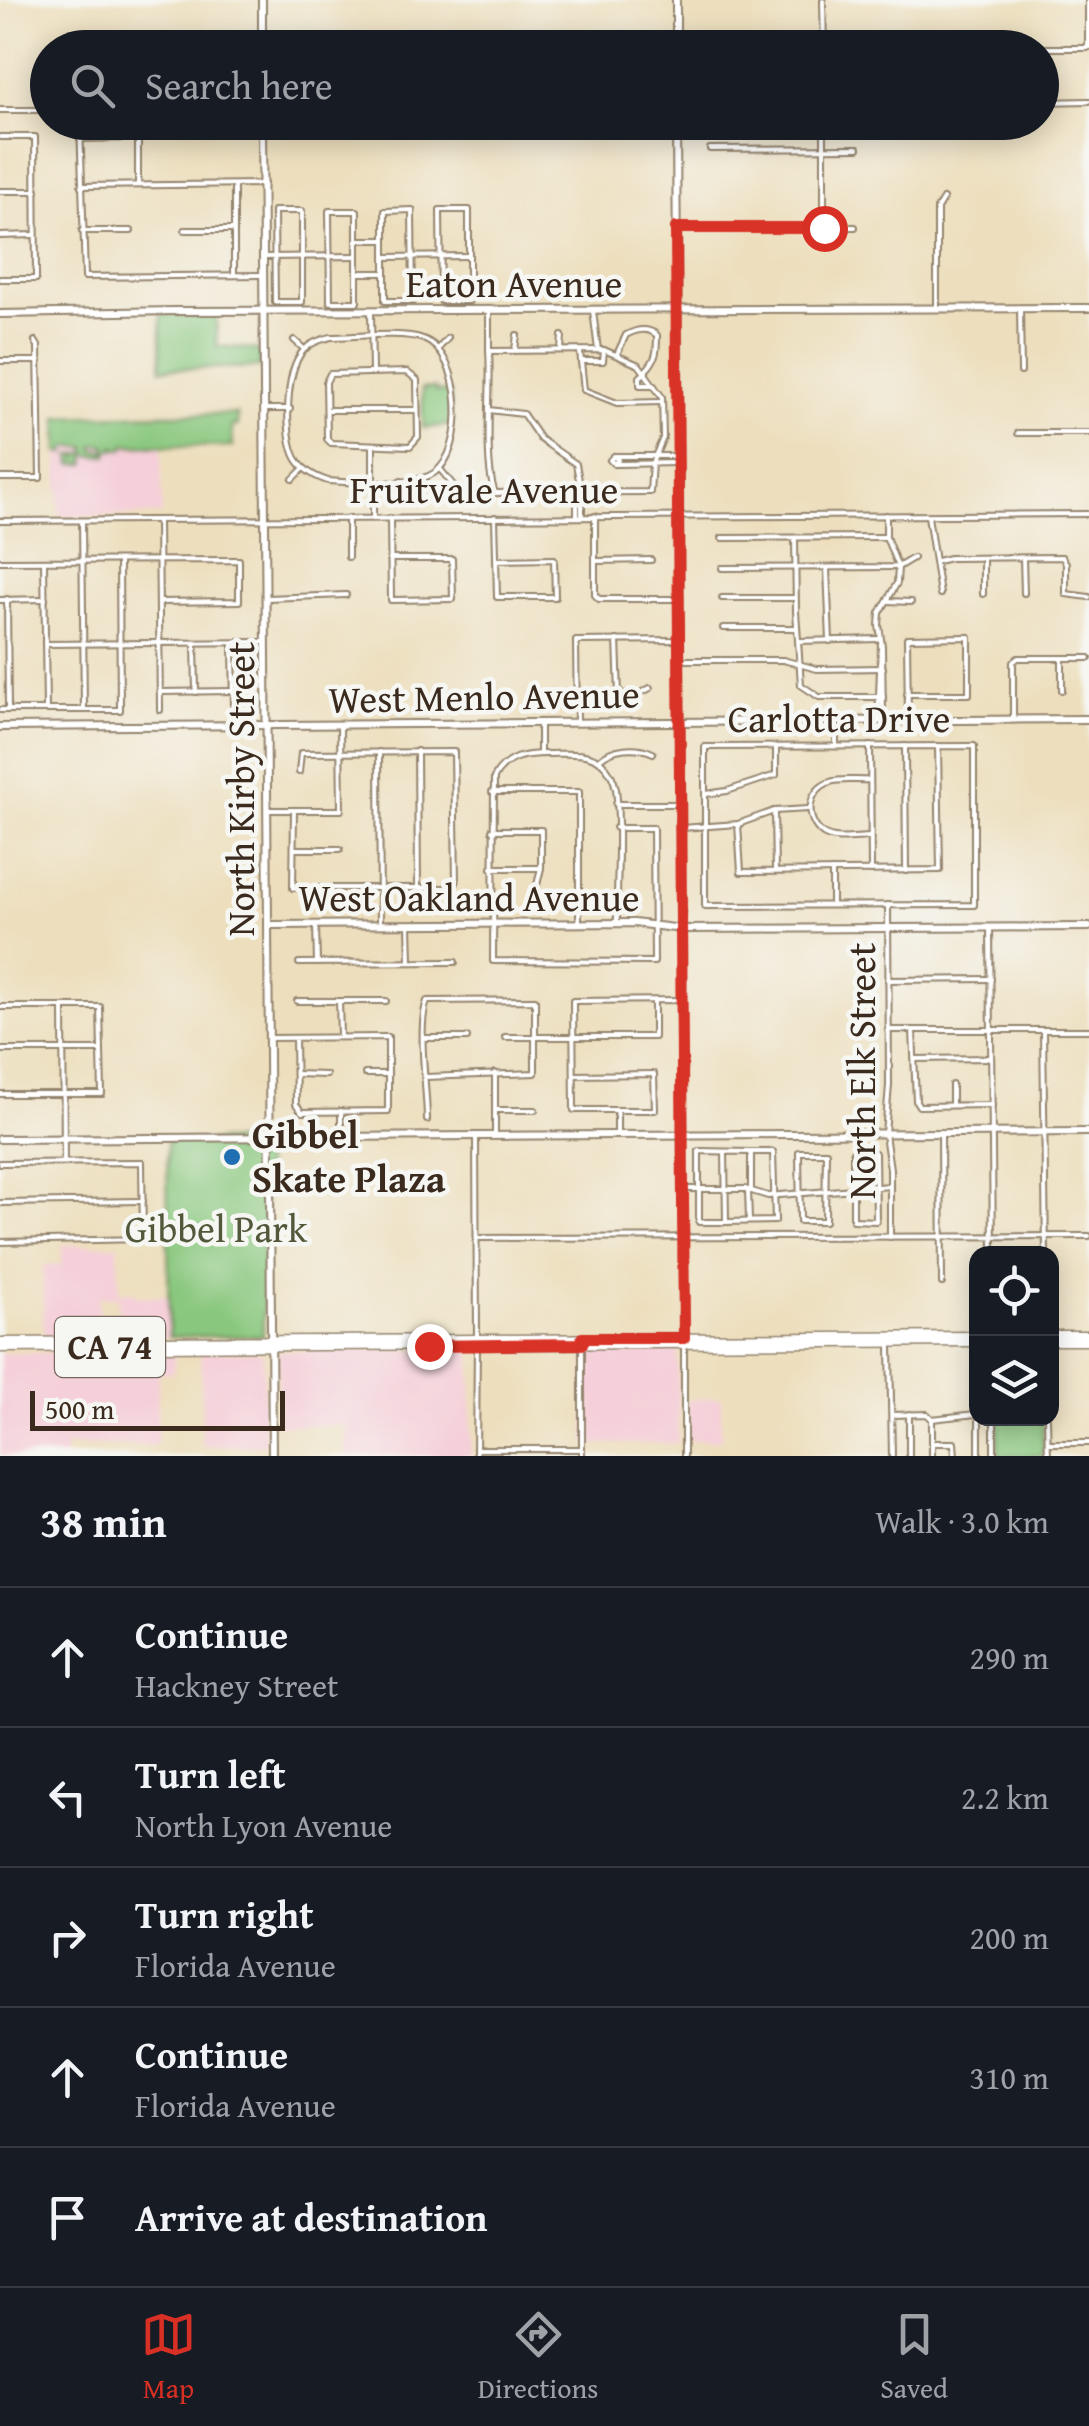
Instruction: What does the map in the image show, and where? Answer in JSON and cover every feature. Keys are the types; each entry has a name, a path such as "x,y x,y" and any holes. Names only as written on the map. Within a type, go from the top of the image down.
{"main road":[{"path":"767,1343 822,1337"},
{"path":"1059,1338 1089,1338"},
{"path":"0,1345 130,1341 362,1343 410,1339 477,1342"},
{"path":"684,1341 890,1339"},
{"name":"CA 74","path":"0,1345 103,1348 272,1343 320,1346 969,1339"},
{"path":"103,1348 130,1341"},
{"path":"142,1347 163,1341"}],"street":[{"path":"262,0 262,30"},
{"path":"676,0 676,30"},
{"path":"824,0 824,30"},
{"path":"1059,48 1089,47 1089,0"},
{"path":"1059,102 1089,101"},
{"path":"0,110 30,110"},
{"path":"0,137 30,137"},
{"path":"0,279 36,279 36,140"},
{"path":"80,140 85,276 264,275"},
{"path":"138,140 138,185"},
{"name":"North Kirby Street","path":"263,140 272,1456"},
{"path":"676,140 684,1456"},
{"path":"824,140 824,228"},
{"path":"710,149 858,148"},
{"path":"81,186 264,184"},
{"path":"234,185 234,276"},
{"path":"0,191 36,191"},
{"path":"937,308 936,209 943,199"},
{"path":"412,210 412,256 412,301 386,301 385,211 412,210"},
{"path":"440,210 469,210 469,256 469,301 441,301 440,210"},
{"path":"274,211 302,211 302,257 302,302 275,302 274,211"},
{"path":"329,211 356,211 357,240 357,302 330,302 329,211"},
{"path":"676,228 855,228"},
{"path":"82,231 131,230"},
{"path":"185,230 234,230"},
{"path":"0,236 36,235"},
{"path":"357,240 385,240"},
{"path":"264,257 357,256"},
{"path":"385,257 469,256"},
{"path":"357,273 385,273"},
{"path":"1020,308 1021,372"},
{"name":"Eaton Avenue","path":"0,314 175,310 264,313 1089,308"},
{"path":"371,312 372,373"},
{"path":"489,312 489,350 492,376 492,488 496,494 650,492 652,463 663,438 662,402 645,371 617,354 601,350 489,350"},
{"path":"580,361 604,361 595,312"},
{"path":"617,354 626,335 652,331 657,335 656,354 653,364 640,377 640,385 655,384"},
{"path":"515,350 517,335"},
{"path":"561,350 562,336"},
{"path":"372,337 420,337 439,348 448,361 454,385 454,441 440,468 417,481 328,481 304,468 291,443 290,410 292,370 304,350 318,340 372,337"},
{"path":"439,348 448,338"},
{"path":"0,478 40,478 35,340"},
{"path":"294,340 304,350"},
{"path":"580,350 584,390 616,403 662,402"},
{"path":"0,360 38,360"},
{"path":"407,372 416,376 418,437 410,446 330,444 326,410 326,382 330,374 372,373 407,372"},
{"path":"266,410 290,410"},
{"path":"326,410 418,410"},
{"path":"490,410 523,414 540,438 576,464 579,516"},
{"path":"1018,433 1089,432"},
{"path":"373,446 373,518"},
{"path":"663,460 654,456 615,456 616,464 678,460"},
{"path":"293,479 304,468"},
{"path":"440,468 453,485 451,503"},
{"path":"400,481 400,501"},
{"name":"Fruitvale Avenue","path":"0,521 1089,514"},
{"path":"881,721 880,614 897,583 898,567 886,537 886,515"},
{"path":"595,516 595,595 599,600 678,599"},
{"path":"928,516 929,535 938,561 940,594"},
{"path":"495,517 496,597 555,598 554,559 496,560"},
{"path":"348,518 348,558"},
{"path":"390,518 390,559 391,600 452,599 452,558 390,559"},
{"path":"158,520 160,710"},
{"path":"82,521 84,710"},
{"path":"722,538 886,537"},
{"path":"795,538 800,682 806,691 819,697 881,697"},
{"path":"1023,556 1024,593"},
{"path":"982,557 983,594"},
{"path":"938,561 1062,557 1066,563 1066,594 1089,596"},
{"path":"722,568 898,567 913,558"},
{"path":"0,561 239,560 239,601 158,602"},
{"path":"595,561 651,560"},
{"path":"44,561 46,710"},
{"path":"0,710 120,710 120,561"},
{"path":"828,568 830,641"},
{"path":"267,598 346,595"},
{"path":"722,598 796,598"},
{"path":"8,710 3,600 45,600"},
{"path":"888,601 911,602"},
{"path":"722,628 798,628"},
{"path":"0,637 7,637"},
{"path":"907,694 969,694 968,637 907,638 907,694 908,720"},
{"path":"617,640 618,690 623,696 650,688"},
{"path":"576,723 576,641 678,640"},
{"path":"799,641 881,641"},
{"path":"233,642 234,710"},
{"path":"45,644 267,642"},
{"path":"196,643 196,692"},
{"path":"1014,720 1014,662 1018,658 1089,658"},
{"path":"1062,658 1062,690"},
{"path":"679,660 783,660 817,669 880,668"},
{"path":"0,675 7,675"},
{"path":"160,692 234,691"},
{"path":"800,698 806,691"},
{"name":"West Menlo Avenue","path":"0,727 1089,719"},
{"path":"836,721 836,746"},
{"path":"540,723 540,754"},
{"path":"268,810 341,810 340,726"},
{"path":"870,746 871,871"},
{"path":"905,746 906,871"},
{"path":"738,824 741,872 940,870 938,746"},
{"name":"Carlotta Drive","path":"706,794 705,747 974,746 974,905 888,905"},
{"path":"776,747 776,775 706,794 705,906 888,905"},
{"path":"599,760 606,752 618,750 644,750 652,754"},
{"path":"416,751 418,887"},
{"path":"379,752 380,924"},
{"path":"294,810 293,888 451,888 456,884 454,752 300,753 299,772"},
{"path":"616,828 653,828 654,962 493,961 492,792 498,770 512,758 540,754 585,756 599,760 611,774 616,804 616,828 617,923"},
{"path":"870,780 828,782 818,790 809,809 812,822 824,835 870,837"},
{"path":"492,792 579,792 579,923"},
{"path":"616,804 680,804"},
{"path":"680,828 738,824 774,811 809,809"},
{"path":"774,811 775,871"},
{"path":"492,830 541,830 537,885"},
{"path":"294,850 340,849"},
{"path":"492,868 541,868"},
{"path":"832,871 832,905"},
{"name":"North Elk Street","path":"888,905 885,1134 890,1237"},
{"path":"316,924 316,963"},
{"path":"409,924 410,962"},
{"name":"West Oakland Avenue","path":"269,925 1089,927"},
{"path":"990,927 993,1246"},
{"path":"298,963 455,962"},
{"path":"888,980 991,979"},
{"path":"425,1077 535,1074 535,1000 427,1001 424,1038 425,1077 427,1120"},
{"path":"574,1075 654,1074 655,1110 574,1110 574,1075 574,1037 574,1001 682,1000"},
{"path":"297,1001 386,1001"},
{"path":"339,1001 340,1038"},
{"path":"505,1037 654,1037 654,1001"},
{"path":"0,1007 100,1007 102,1094 0,1094"},
{"path":"64,1007 64,1163"},
{"path":"888,1030 1089,1030"},
{"path":"913,1030 919,1106 992,1105"},
{"path":"1044,1030 1046,1246"},
{"path":"270,1038 295,1038 388,1038 388,1111 302,1112 296,1104 295,1038"},
{"path":"424,1038 467,1038"},
{"path":"0,1050 101,1050"},
{"path":"915,1059 989,1058"},
{"path":"494,1135 495,1073"},
{"path":"296,1074 326,1075"},
{"path":"365,1074 388,1074"},
{"path":"952,1086 952,1106"},
{"path":"495,1110 534,1110"},
{"path":"616,1136 617,1110"},
{"path":"340,1111 341,1136"},
{"path":"0,1139 1089,1132"},
{"path":"940,1133 942,1283"},
{"path":"476,1135 476,1453 582,1452 582,1341"},
{"path":"700,1151 725,1152 773,1152 774,1221 700,1222 700,1151"},
{"path":"725,1152 726,1222"},
{"path":"748,1222 751,1152"},
{"path":"799,1152 826,1152 826,1191 826,1221 800,1221 799,1152"},
{"path":"853,1152 875,1154 876,1186 876,1220 853,1220 853,1152"},
{"path":"0,1163 142,1162 143,1202 140,1241 0,1242"},
{"path":"683,1189 750,1190 774,1195 890,1186"},
{"path":"0,1203 143,1202"},
{"path":"477,1238 1089,1236"},
{"path":"890,1339 892,1456"},
{"path":"909,1414 909,1456"},
{"path":"892,1415 926,1414 932,1419 969,1417"},
{"path":"932,1419 932,1456"},
{"path":"978,1426 979,1456"},
{"path":"994,1426 994,1456"},
{"path":"1048,1426 1048,1456"},
{"path":"1048,1443 1089,1443"},
{"path":"932,1444 954,1444 955,1456"}],"shaded area":[{"path":"161,416 162,515 59,516 58,417"},
{"path":"62,1245 118,1245 119,1292 168,1296 168,1337 119,1337 118,1297 99,1297 100,1337 43,1337 43,1265 62,1265"},
{"path":"678,1347 678,1443 586,1444 585,1348"},
{"path":"469,1349 471,1456 346,1456 346,1425 278,1425 278,1351"},
{"path":"174,1352 174,1373 158,1373 157,1445 65,1446 65,1456 0,1456 0,1353"},
{"path":"201,1352 261,1352 265,1445 202,1446"},
{"path":"721,1397 721,1440 688,1440 687,1400"}],"green space":[{"path":"161,314 216,317 217,346 260,350 260,367 161,369"},
{"path":"435,388 436,392 450,392 450,425 423,428 422,389"},
{"path":"237,414 237,426 232,426 232,447 125,445 124,449 116,449 114,445 114,450 106,450 106,445 94,445 94,449 108,452 108,456 86,455 86,464 72,464 71,455 78,458 79,454 86,454 86,447 67,447 66,453 59,453 58,417"},
{"name":"Gibbel Park","path":"167,1141 265,1141 263,1336 169,1337"},
{"path":"998,1426 1043,1426 1043,1456 998,1456"}],"place":[{"name":"Gibbel Skate Plaza","path":"232,1157"}],"route":[{"path":"429,1346 582,1344 582,1338 684,1338 676,228 824,228"}]}
